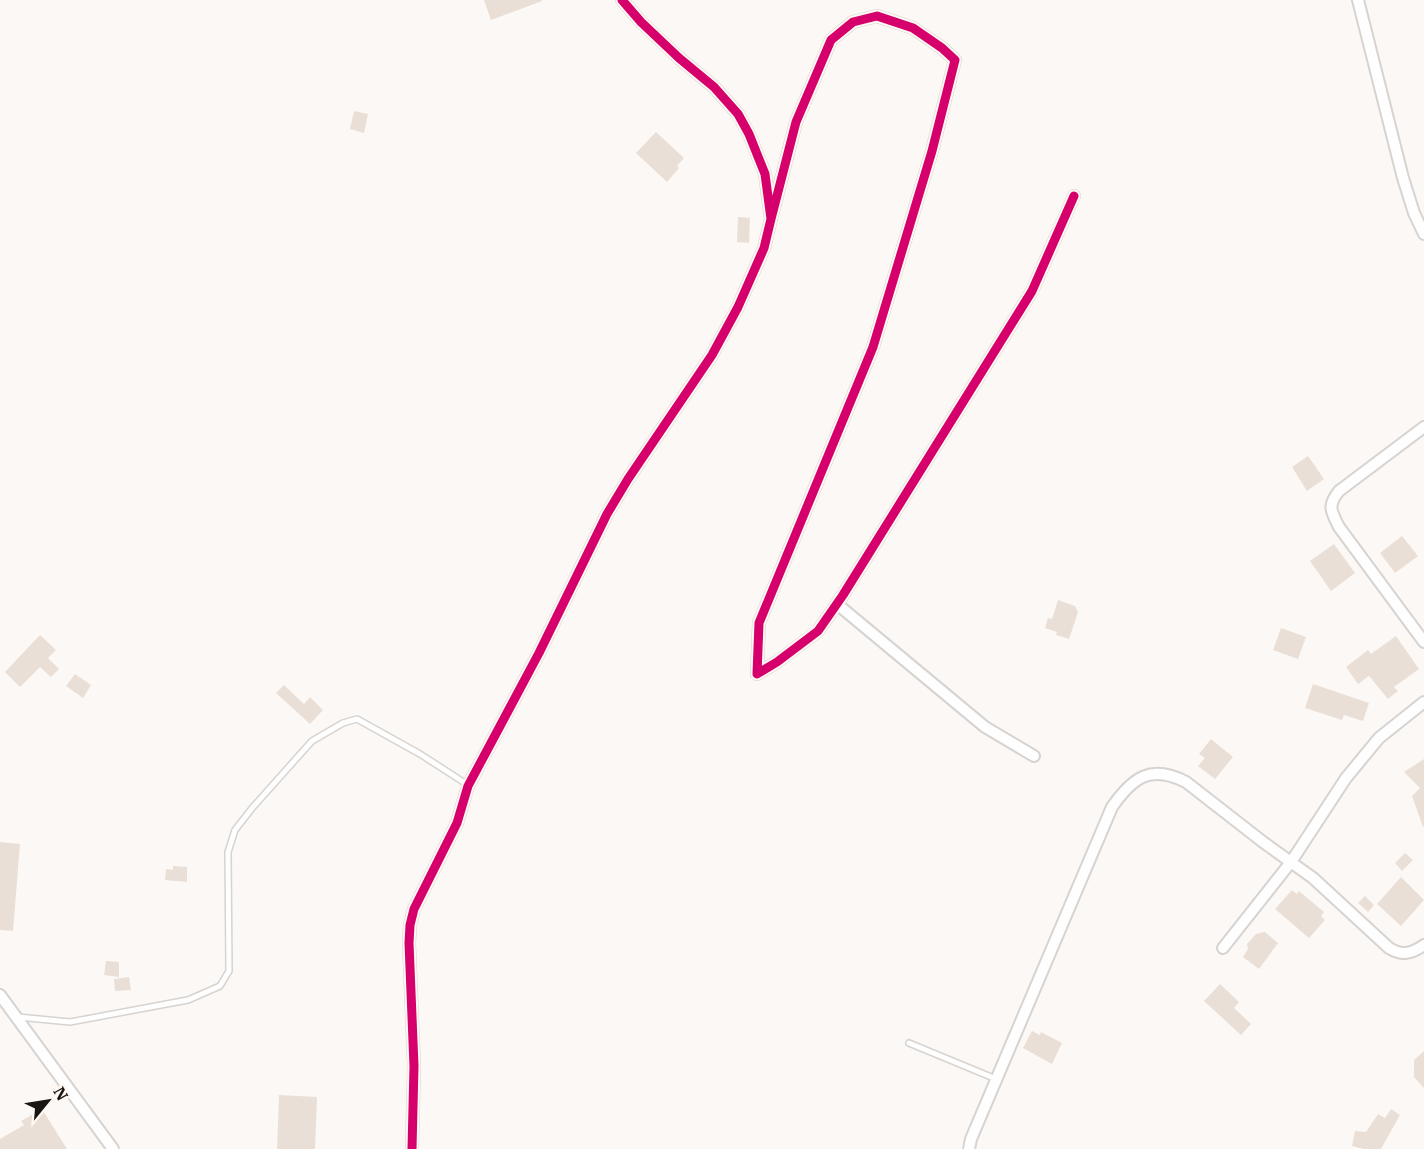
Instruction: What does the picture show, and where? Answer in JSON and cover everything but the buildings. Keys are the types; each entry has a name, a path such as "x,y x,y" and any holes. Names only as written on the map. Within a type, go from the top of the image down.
{"street":[{"path":"622,0 641,22 679,58 714,87 738,114 749,134 765,174 771,219"},
{"path":"1358,0 1403,178 1414,213 1424,234"},
{"path":"412,1149 414,1066 409,944 410,924 414,909 457,823 468,786 539,653 607,514 628,478 712,355 733,316 764,248 795,122 831,40 853,22 877,16 913,28 955,60 932,151 873,347 759,623 757,674 818,632 837,604 1032,291 1074,196"},
{"path":"1424,427 1340,491 1331,503 1331,512 1339,527 1424,642"},
{"path":"837,604 985,727 1034,756"},
{"path":"1223,948 1290,862 1346,778 1379,738 1424,702"},
{"path":"969,1149 971,1139 1112,807 1125,787 1140,778 1156,774 1173,775 1186,782 1327,890 1397,953 1407,954 1424,945"},
{"path":"0,995 113,1149"}],"lane":[{"path":"18,1017 70,1022 188,1000 220,986 229,971 228,852 235,830 312,741 343,723 357,719 420,754 468,786"},
{"path":"909,1043 997,1080"}],"cycle path":[{"path":"412,1149 414,1066 409,943 414,909 457,823 468,786 539,653 607,514 712,355 738,307 764,248 771,219 765,174 749,134 738,114 714,87 679,58 641,22 622,0"},
{"path":"771,219 796,122 831,40 853,22 877,16 913,28 955,60 932,151 873,347 759,623 757,674 818,631 843,595 1032,291 1074,196"}]}
